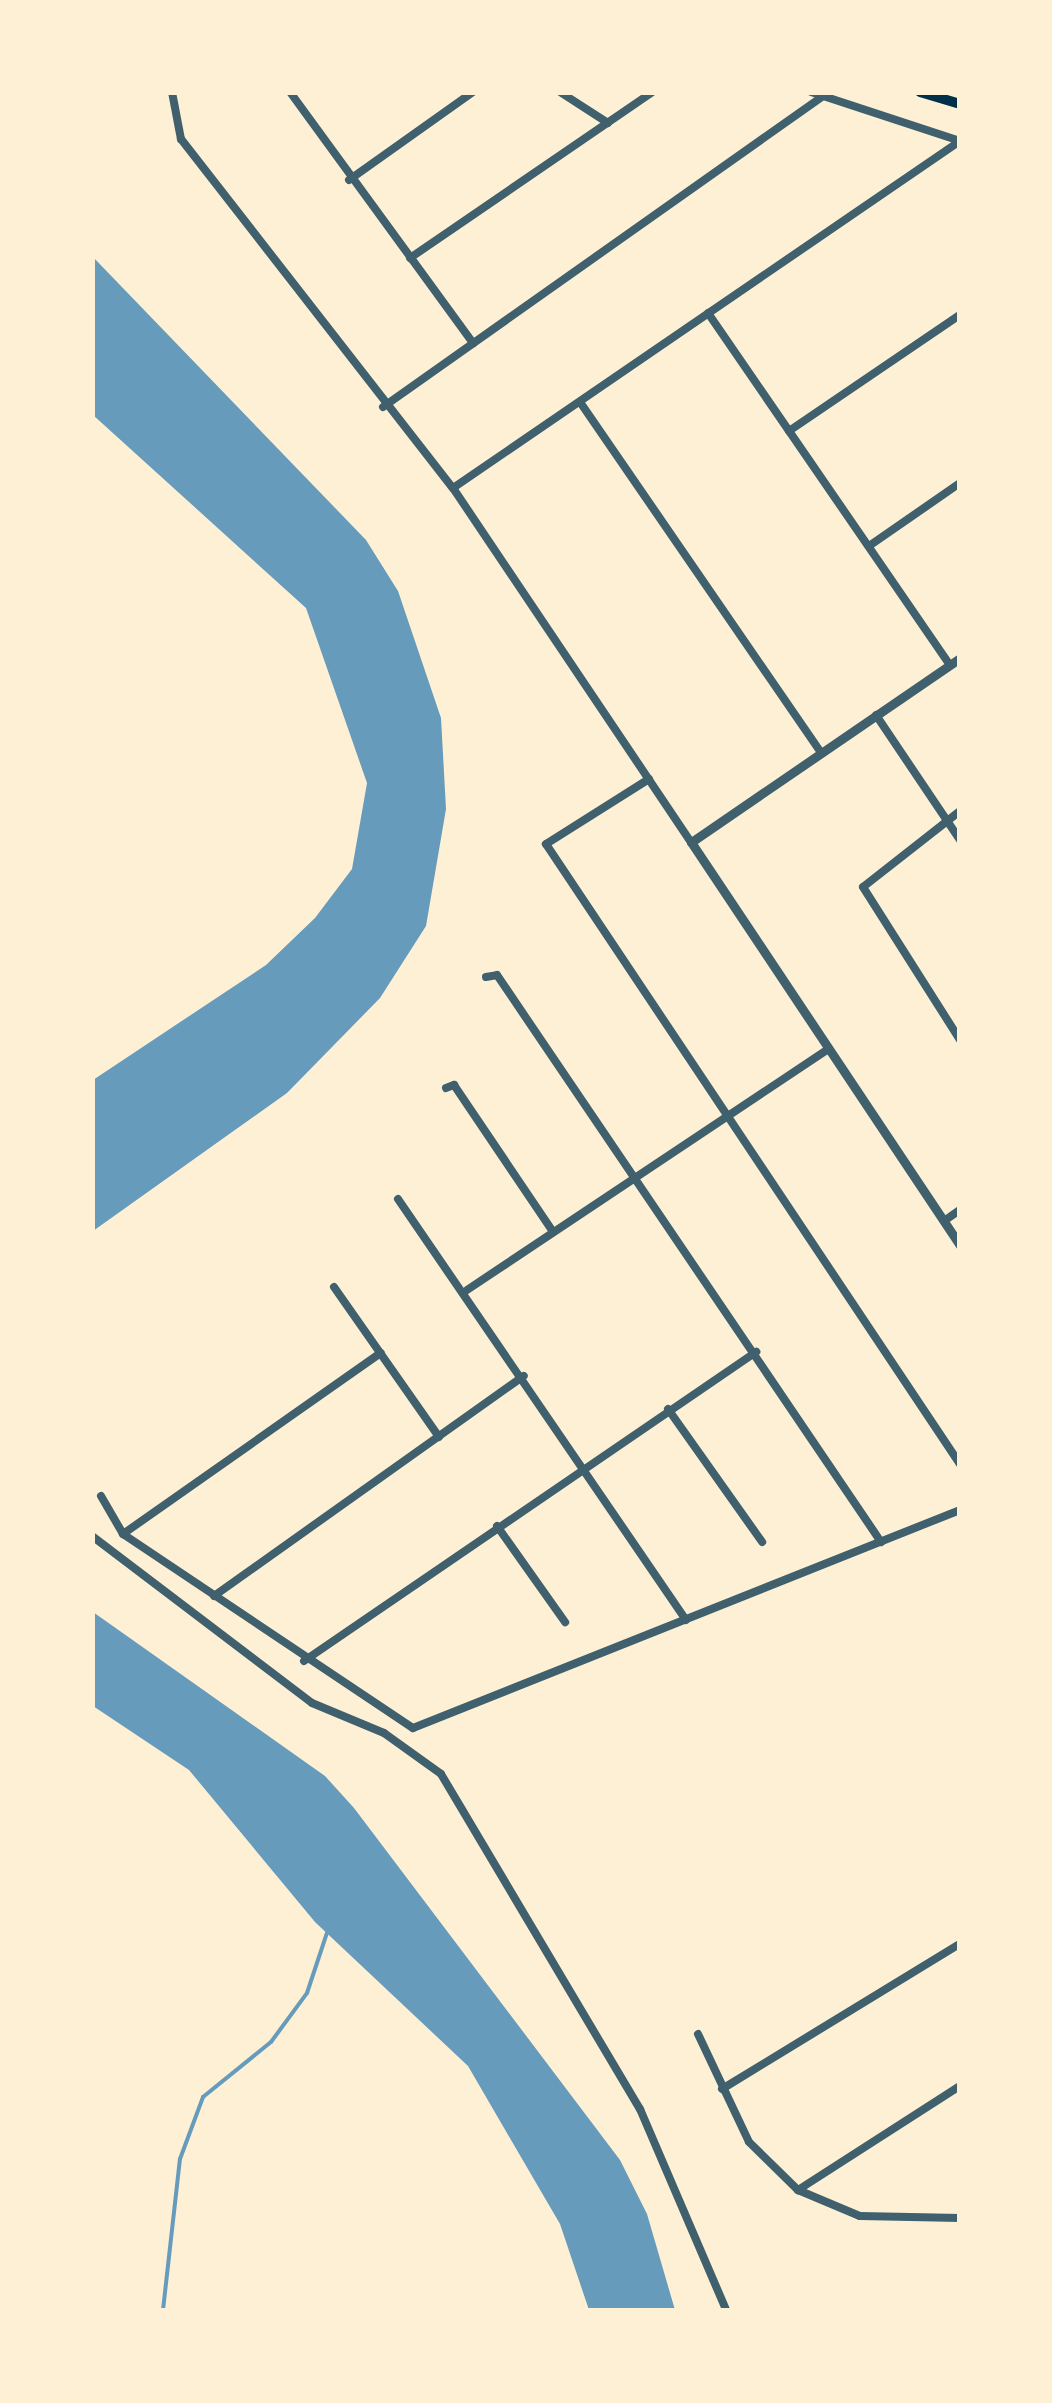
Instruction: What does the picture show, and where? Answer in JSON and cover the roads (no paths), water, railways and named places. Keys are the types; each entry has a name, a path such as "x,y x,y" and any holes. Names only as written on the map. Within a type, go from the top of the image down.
{"main road":[{"path":"920,92 960,104"}],"street":[{"path":"172,92 170,115 383,406 453,488 960,1245"},
{"path":"290,92 349,180 473,344"},
{"path":"349,180 473,92"},
{"path":"560,92 608,123"},
{"path":"410,258 652,92"},
{"path":"811,92 960,141"},
{"path":"383,406 823,96"},
{"path":"453,488 960,141"},
{"path":"691,842 955,661 869,546 708,313"},
{"path":"789,431 960,315"},
{"path":"580,402 822,753"},
{"path":"869,546 960,484"},
{"path":"876,715 960,840"},
{"path":"648,779 546,844 960,1464"},
{"path":"960,811 863,887 960,1040"},
{"path":"486,976 498,976 881,1542"},
{"path":"467,1290 829,1049"},
{"path":"446,1088 454,1085 553,1232"},
{"path":"398,1200 467,1290 686,1620"},
{"path":"944,1221 960,1210"},
{"path":"334,1287 440,1437"},
{"path":"124,1534 381,1352"},
{"path":"304,1661 584,1465 756,1352"},
{"path":"214,1596 524,1376"},
{"path":"668,1409 762,1542"},
{"path":"100,1496 124,1534 304,1661 413,1728 960,1510"},
{"path":"497,1526 565,1622"},
{"path":"92,1536 312,1703 384,1733 441,1774 640,2109 726,2310"},
{"path":"722,2089 960,1944"},
{"path":"698,2034 722,2089 760,2158 798,2190 860,2216 960,2218"},
{"path":"798,2190 960,2086"}],"water":[{"path":"92,256 366,540 398,591 441,718 446,809 426,926 380,998 287,1093 93,1231 93,1080 266,965 315,918 352,869 367,783 306,608 93,415"},
{"path":"93,1612 325,1776 354,1808 620,2160 647,2214 675,2310 589,2310 560,2224 468,2066 315,1922 189,1770 93,1706"}],"waterway":[{"path":"163,2310 180,2159 203,2097 271,2042 307,1993 327,1933"},
{"path":"828,2310 894,2310"}]}
